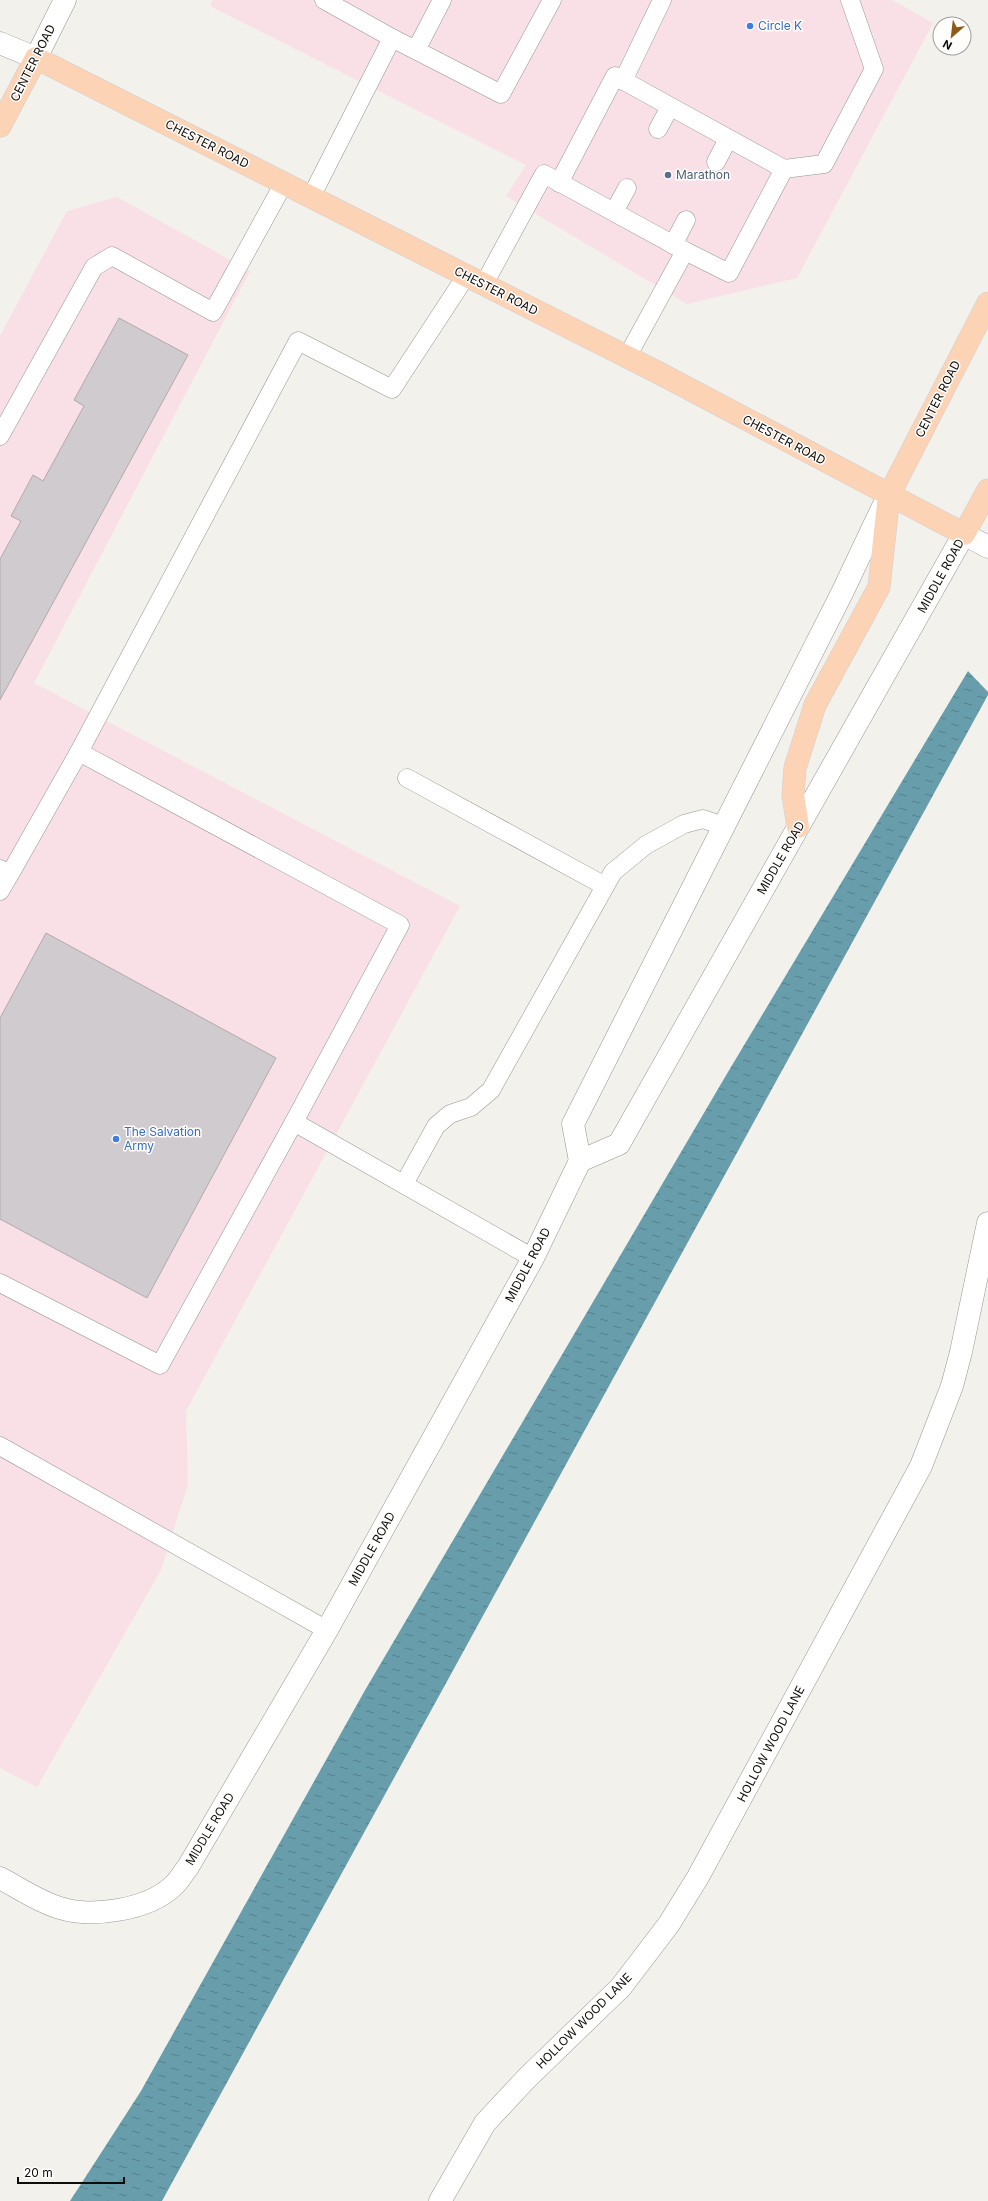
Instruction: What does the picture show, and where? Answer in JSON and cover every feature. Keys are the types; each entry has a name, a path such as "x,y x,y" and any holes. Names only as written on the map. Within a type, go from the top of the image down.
{"main road":[{"name":"CENTER ROAD","path":"0,126 36,58"},
{"name":"CHESTER ROAD","path":"36,58 627,357 964,534"},
{"name":"CENTER ROAD","path":"889,495 988,303"},
{"path":"964,534 988,490"},
{"path":"798,827 793,795 795,768 815,705 879,587 889,495"}],"street":[{"name":"CENTER ROAD","path":"36,58 65,0"},
{"name":"CHESTER ROAD","path":"0,43 36,58"},
{"path":"580,1161 573,1124 842,593 889,495"},
{"name":"CHESTER ROAD","path":"964,534 988,547"},
{"name":"MIDDLE ROAD","path":"0,1878 60,1908 86,1912 131,1908 153,1899 172,1887 188,1867 327,1630 533,1258 580,1161 619,1144 964,534"},
{"name":"HOLLOW WOOD LANE","path":"440,2201 485,2123 527,2078 620,1988 669,1924 698,1877 921,1466 952,1386 961,1352 988,1223"}],"lane":[{"path":"416,50 442,0"},
{"path":"326,1 392,38 501,94 552,0"},
{"path":"623,81 662,0"},
{"path":"559,183 615,76 784,169 824,164 874,69 850,0"},
{"path":"311,197 392,38"},
{"path":"658,129 670,107"},
{"path":"716,162 728,139"},
{"path":"0,891 5,872 79,752 298,341 392,389 475,280 544,174 679,248 729,273 784,169"},
{"path":"0,436 94,267 112,256 213,312 284,183"},
{"path":"614,212 627,188"},
{"path":"627,357 679,248 686,220"},
{"path":"0,1283 160,1366 400,925 79,752"},
{"path":"407,778 605,886"},
{"path":"404,1184 436,1126 450,1114 472,1107 491,1090 613,872 646,846 684,824 703,819 723,826"},
{"path":"294,1122 533,1258"},
{"path":"0,1446 327,1630"}],"shaded area":[{"path":"213,0 892,0 932,22 932,25 797,278 687,304 506,196 526,165 210,6"},
{"path":"117,197 250,271 34,683 460,906 186,1411 188,1484 161,1570 37,1787 0,1768 0,336 67,211"}],"water":[{"path":"968,671 988,692 988,695 162,2201 70,2201 141,2091 364,1692 728,1072"}],"building":[{"path":"119,318 188,355 0,700 0,559 21,521 11,516 33,475 43,481 84,406 74,400"},
{"name":"The Salvation Army","path":"46,933 276,1058 147,1298 0,1219 0,1018"}],"place":[{"name":"Circle K","path":"750,26"},
{"name":"Marathon","path":"668,175"},
{"name":"The Salvation Army","path":"116,1139"}]}
